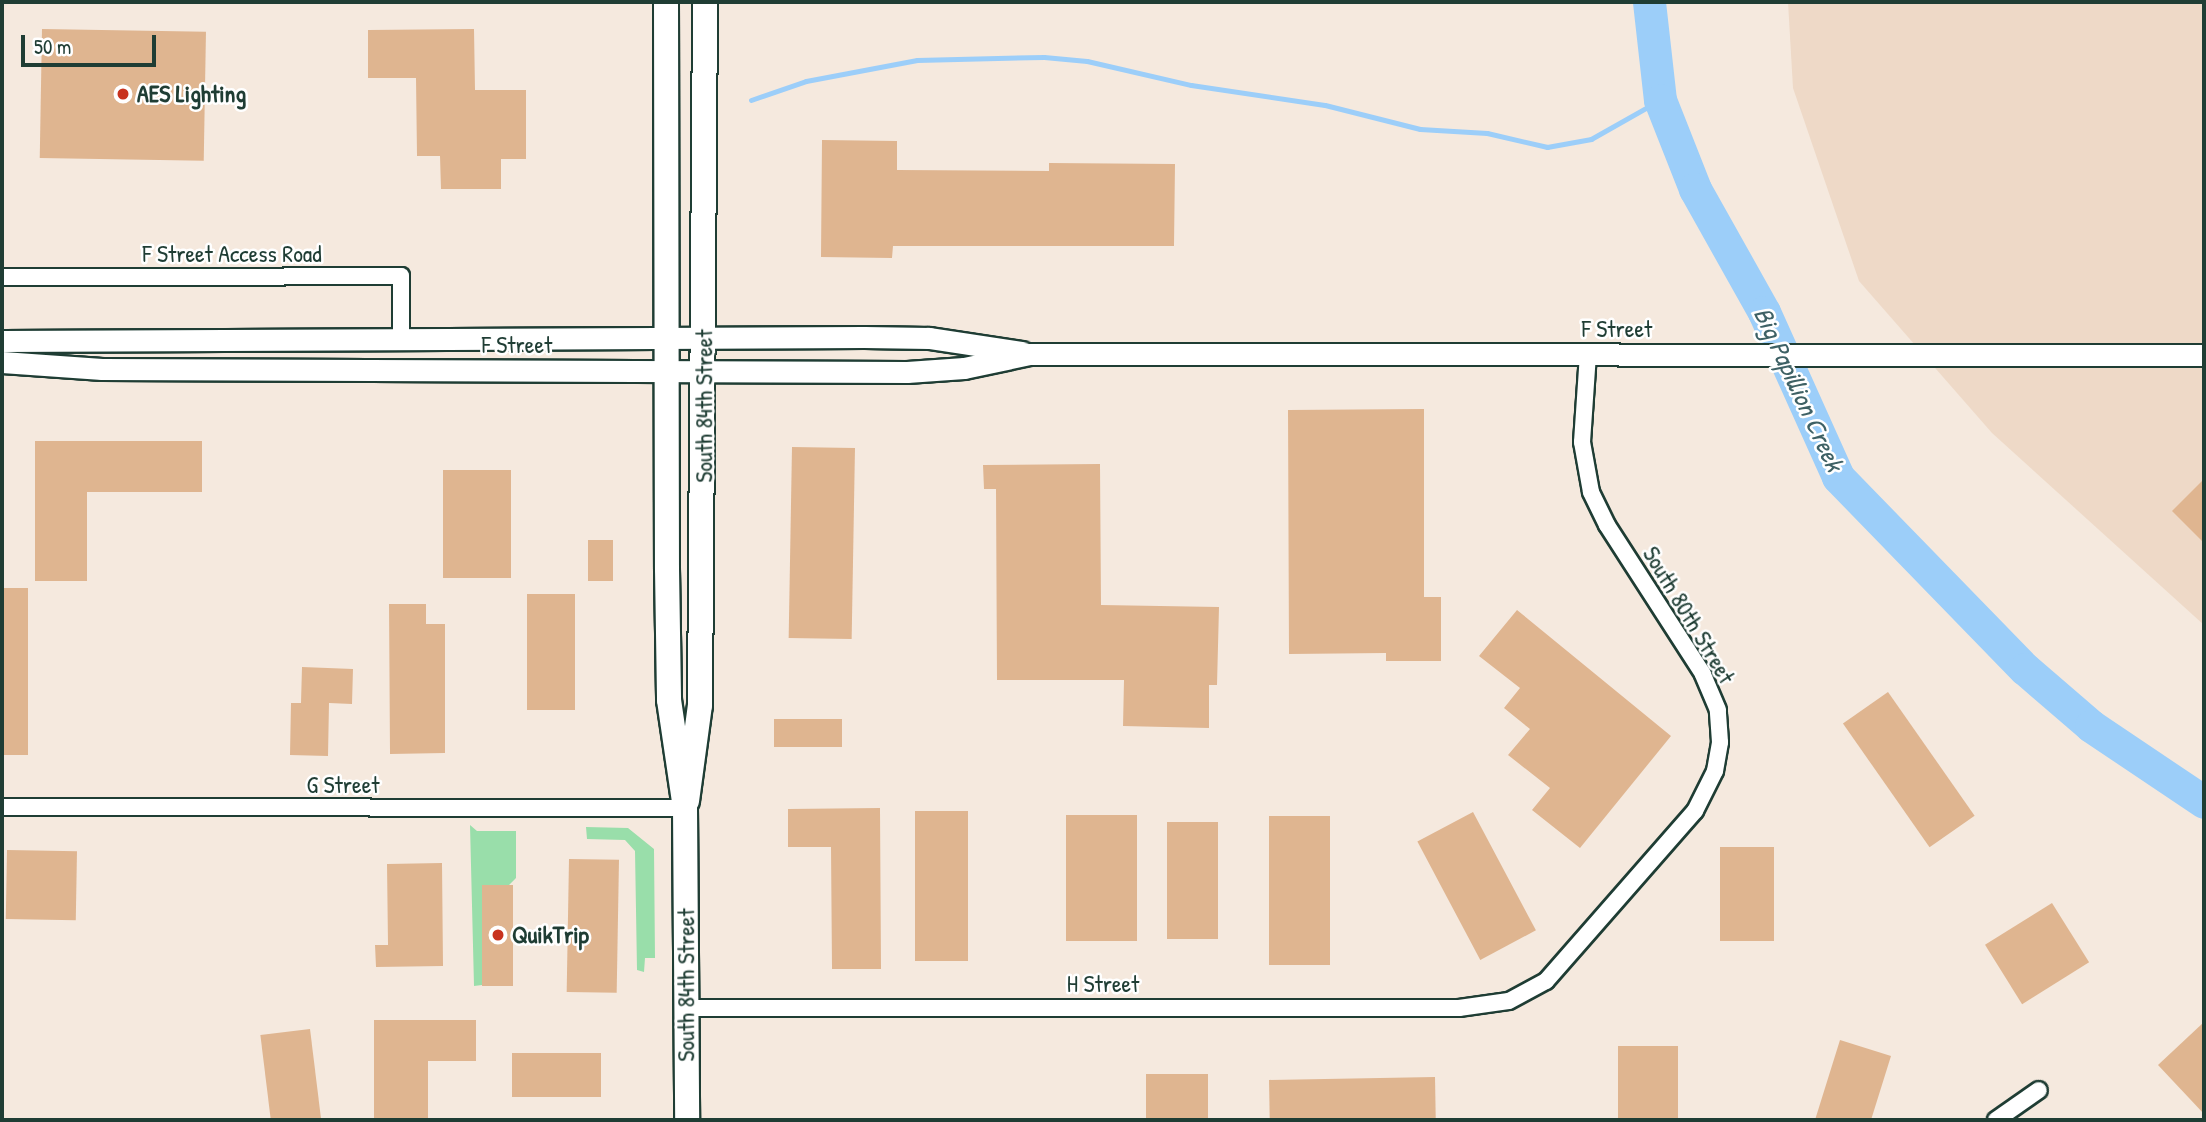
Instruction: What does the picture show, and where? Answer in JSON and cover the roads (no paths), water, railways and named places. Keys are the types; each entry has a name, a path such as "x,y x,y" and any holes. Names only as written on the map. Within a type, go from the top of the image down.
{"main road":[{"name":"South 84th Street","path":"666,2 669,700 685,808 687,1120"},
{"name":"South 84th Street","path":"685,808 695,763 700,705 705,2"}],"street":[{"name":"F Street Access Road","path":"2,276 401,276 401,337"},
{"name":"F Street","path":"2,341 704,336 929,338 1030,354 2204,355"},
{"name":"F Street","path":"2,362 102,369 907,372 964,368 1030,354"},
{"name":"South 80th Street","path":"1518,997 1546,981 1570,959 1690,818 1712,779 1720,742 1717,710 1703,674 1607,525 1591,492 1583,442 1588,355"},
{"name":"G Street","path":"2,807 685,808"},
{"name":"H Street","path":"687,1008 1459,1008 1490,1006 1518,997"},
{"path":"1996,1120 2039,1090"}],"waterway":[{"name":"Big Papillion Creek","path":"1649,2 1660,100 1695,189 1764,312 1838,477 2025,669 2091,726 2204,802"},
{"path":"751,100 806,81 917,60 1044,57 1087,61 1191,85 1325,105 1420,129 1487,133 1547,147 1591,139 1660,100"}],"place":[{"name":"AES Lighting","path":"123,94"},
{"name":"QuikTrip","path":"498,935"}]}
